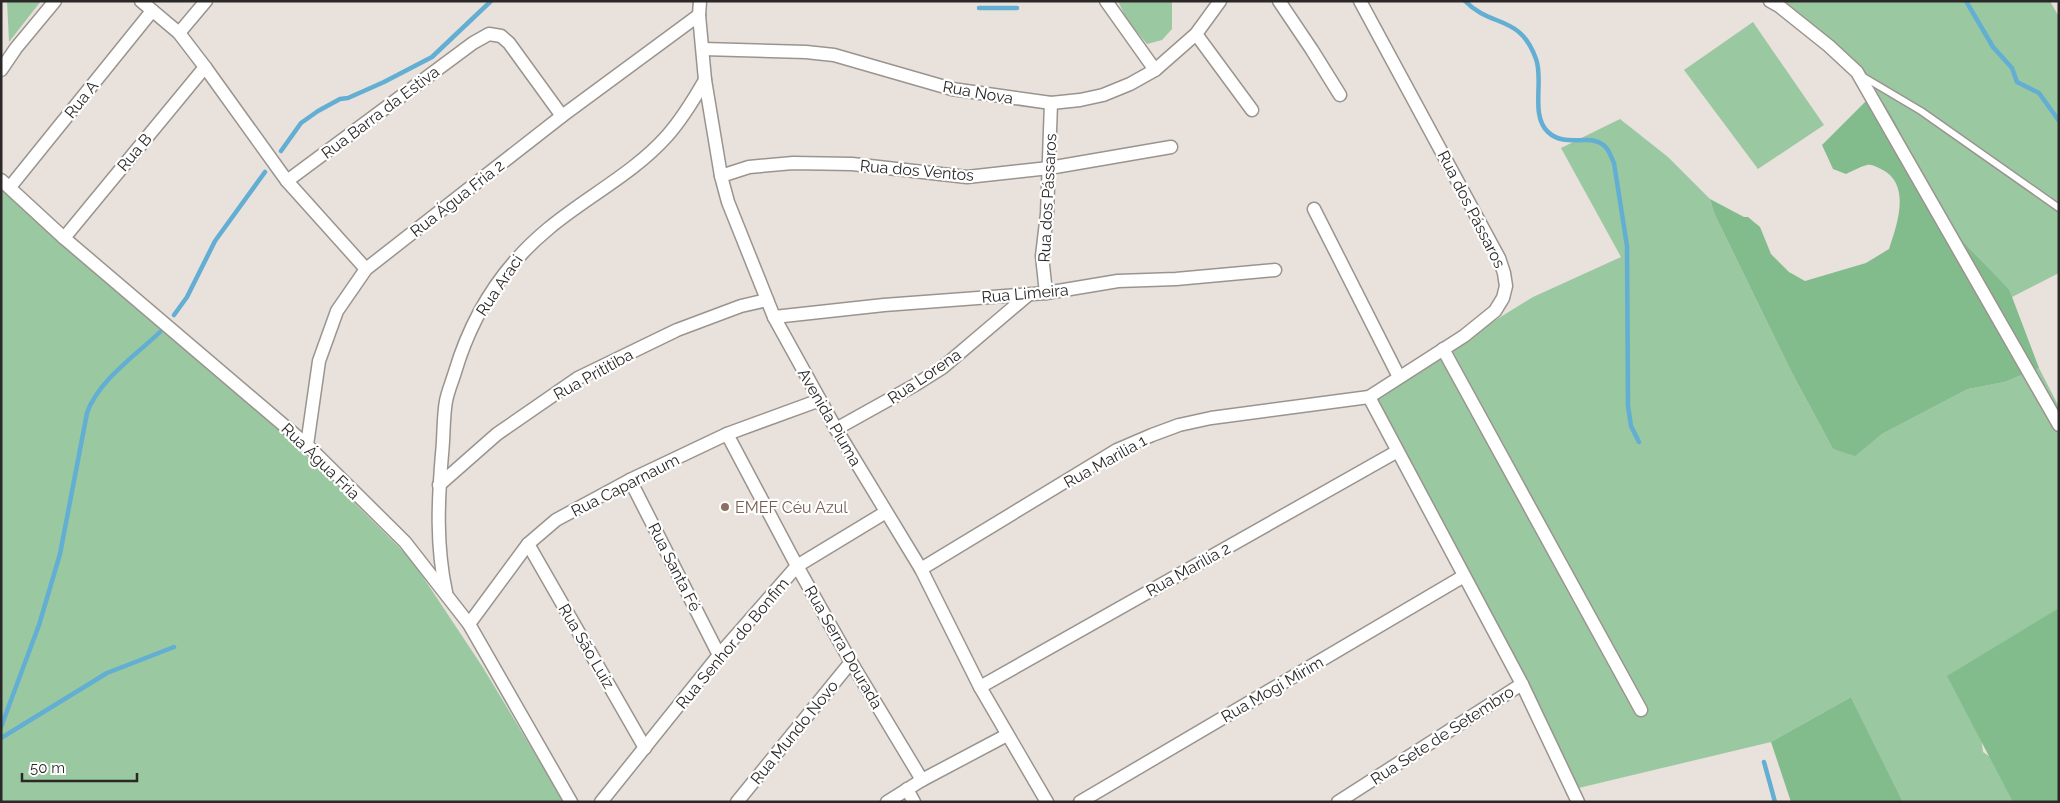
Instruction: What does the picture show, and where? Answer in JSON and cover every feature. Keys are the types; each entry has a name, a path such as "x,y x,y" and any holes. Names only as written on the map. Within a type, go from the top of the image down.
{"street":[{"path":"1,70 16,48 55,1"},
{"path":"141,1 179,33 287,181 366,269"},
{"path":"179,33 206,1"},
{"name":"Avenida Piuma","path":"700,1 699,16 705,80 721,176 728,202 774,317 836,429 921,569 980,687 1048,802"},
{"path":"1106,1 1155,70"},
{"name":"Rua Nova","path":"703,49 806,52 834,55 952,89 1051,103 1103,95 1130,84 1155,70 1196,34 1220,1"},
{"path":"1279,1 1340,95"},
{"name":"Rua dos Pássaros","path":"1360,1 1499,258 1506,286 1503,298 1495,312 1480,325 1369,397"},
{"path":"1770,1 1829,46 1857,72 2059,425"},
{"name":"Rua A","path":"6,184 152,11"},
{"name":"Rua Água Fria 2","path":"307,445 319,361 337,311 366,269 562,116 699,16"},
{"name":"Rua Barra da Estiva","path":"287,181 472,42 489,34 501,36 508,43 562,116"},
{"path":"1196,34 1252,110"},
{"name":"Rua B","path":"64,238 205,67"},
{"name":"Rua Araci","path":"446,594 440,565 438,535 439,485 446,402 465,343 480,309 501,276 524,249 550,227 634,165 665,138 688,110 705,80"},
{"name":"Rua dos Pássaros","path":"1046,294 1042,256 1047,214 1051,103"},
{"name":"Rua dos Ventos","path":"721,176 749,167 793,163 852,164 967,178 1049,168 1171,147"},
{"name":"Rua Água Fria","path":"6,184 64,238 307,445 404,542 469,624 571,802"},
{"path":"1314,209 1399,377"},
{"name":"Rua Limeira","path":"774,317 884,304 1046,294 1118,281 1176,279 1275,270"},
{"name":"Rua Lorena","path":"836,429 942,368 1028,295"},
{"name":"Rua Prititiba","path":"439,485 496,434 578,378 677,330 742,306 767,300"},
{"path":"1443,349 1641,710"},
{"path":"1369,397 1396,452 1522,684 1578,802"},
{"name":"Rua Marilia 1","path":"921,569 1117,450 1152,435 1211,418 1369,397"},
{"name":"Rua Caparnaum","path":"469,624 528,544 556,520 630,480 727,434 820,400"},
{"name":"Rua Serra Dourada","path":"727,434 797,566 851,662 922,780"},
{"name":"Rua Marilia 2","path":"980,687 1396,452"},
{"name":"Rua Santa Fé","path":"630,480 719,655"},
{"name":"Rua Senhor do Bonfim","path":"601,802 719,655 797,566 886,512"},
{"name":"Rua São Luiz","path":"528,544 645,748"},
{"name":"Rua Mogi Mirim","path":"1080,802 1464,576"},
{"name":"Rua Mundo Novo","path":"737,802 851,662"},
{"name":"Rua Sete de Setembro","path":"1338,802 1522,684"},
{"path":"886,802 922,780 1007,735"},
{"path":"907,790 914,802"}],"lane":[{"path":"1857,72 1921,111 2059,208"}],"green space":[{"path":"7,1 41,1 9,42"},
{"path":"1118,1 1172,1 1172,29 1162,40 1147,44 1127,20"},
{"path":"1778,1 2050,1 2059,17 2059,273 2012,297 2009,289 1943,221 1927,185 1884,103 1839,50"},
{"path":"1753,22 1824,125 1758,169 1684,70"},
{"path":"1875,92 1896,124 1943,221 2009,289 2039,368 2005,382 1968,389 1882,434 1855,456 1833,449 1792,373 1714,213 1710,199 1744,217 1748,217 1760,227 1771,254 1789,272 1805,281 1866,263 1889,249 1900,206 1896,184 1891,176 1873,165 1864,166 1846,174 1833,169 1822,145"},
{"path":"1620,119 1668,157 1710,199 1714,213 1792,373 1833,449 1855,455 1882,434 1968,389 2005,382 2039,368 2059,407 2059,621 1978,708 1983,752 2012,772 2032,802 1903,802 1851,697 1771,742 1566,791 1465,583 1366,400 1533,297 1621,257 1561,148"},
{"path":"1,188 225,375 411,559 482,666 564,802 1,802"},
{"path":"2059,608 2059,802 2013,802 1947,676"},
{"path":"1851,697 1903,802 1791,802 1771,742"}],"waterway":[{"path":"281,151 301,123 318,111 340,99 348,98 384,82 432,57 491,1"},
{"path":"1465,1 1485,15 1513,28 1522,35 1529,45 1538,67 1538,107 1540,117 1548,132 1562,139 1596,141 1606,148 1614,163 1627,246 1628,406 1631,426 1639,442"},
{"path":"1966,1 1993,47 2012,68 2017,82 2039,93 2059,121"},
{"path":"979,8 1017,8"},
{"path":"174,315 187,297 215,241 265,172"},
{"path":"1,727 39,625 60,554 87,413 92,401 109,379 160,332"},
{"path":"1,738 107,673 174,647"},
{"path":"1764,762 1775,802"}],"place":[{"name":"EMEF Céu Azul","path":"725,507"}]}
